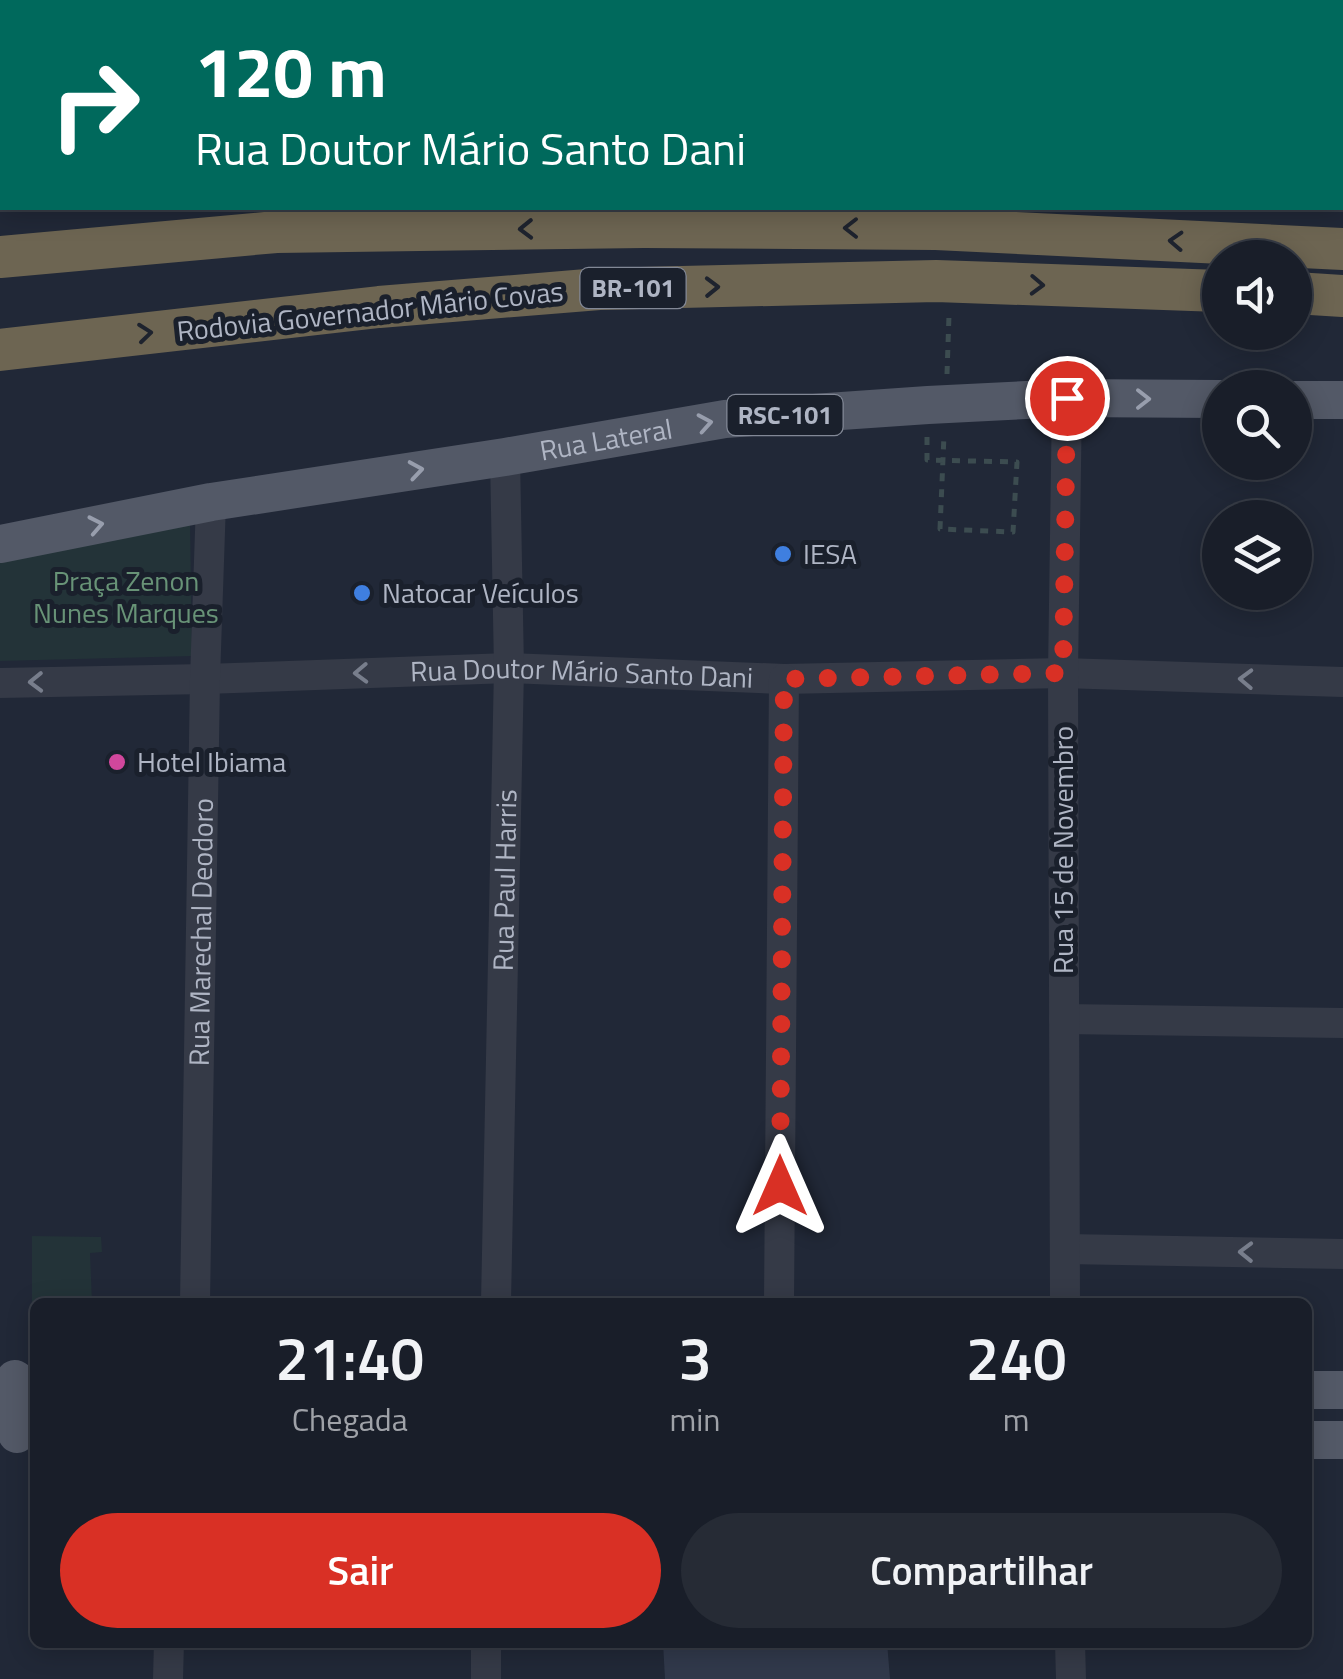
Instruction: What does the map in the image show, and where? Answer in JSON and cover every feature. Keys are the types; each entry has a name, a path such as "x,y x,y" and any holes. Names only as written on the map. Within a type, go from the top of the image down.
{"highway":[{"name":"BR-101","path":"0,257 276,232 644,227 936,228 1343,249"},
{"path":"0,232 276,232"},
{"name":"Rodovia Governador Mário Covas","path":"0,350 379,307 599,289 936,282 1202,290"},
{"path":"1312,295 1343,296"}],"main road":[{"name":"Rua Lateral","path":"0,544 211,502 725,419 1067,398 1202,399"},
{"path":"1312,400 1343,400"},
{"path":"17,1379 17,1434"},
{"path":"1312,1390 1343,1390"},
{"path":"1312,1440 1343,1440"}],"street":[{"name":"Rua 15 de Novembro","path":"1065,1298 1063,673 1067,398"},
{"name":"Rua Paul Harris","path":"496,1298 509,668 505,457"},
{"name":"Rua Marechal Deodoro","path":"195,1298 211,502"},
{"name":"Rua Doutor Mário Santo Dani","path":"0,682 509,668 784,679 1063,673 1343,682"},
{"path":"779,1298 784,679"},
{"path":"1064,1019 1343,1023"},
{"path":"1066,1248 1343,1254"},
{"path":"168,1679 169,1648"},
{"path":"486,1648 486,1679"},
{"path":"1070,1648 1071,1679"}],"path":[{"path":"928,405 926,460 952,462"}],"green space":[{"name":"Praça Zenon Nunes Marques","path":"190,521 192,656 0,661 0,560"},
{"path":"32,1236 101,1237 102,1252 90,1253 92,1298 32,1298"}],"building":[{"path":"663,1648 887,1648 890,1679 665,1679"}],"place":[{"name":"IESA","path":"783,554"},
{"name":"Natocar Veículos","path":"362,593"},
{"name":"Hotel Ibiama","path":"117,762"}],"route":[{"path":"780,1186 784,679 1063,673 1067,398"}]}
